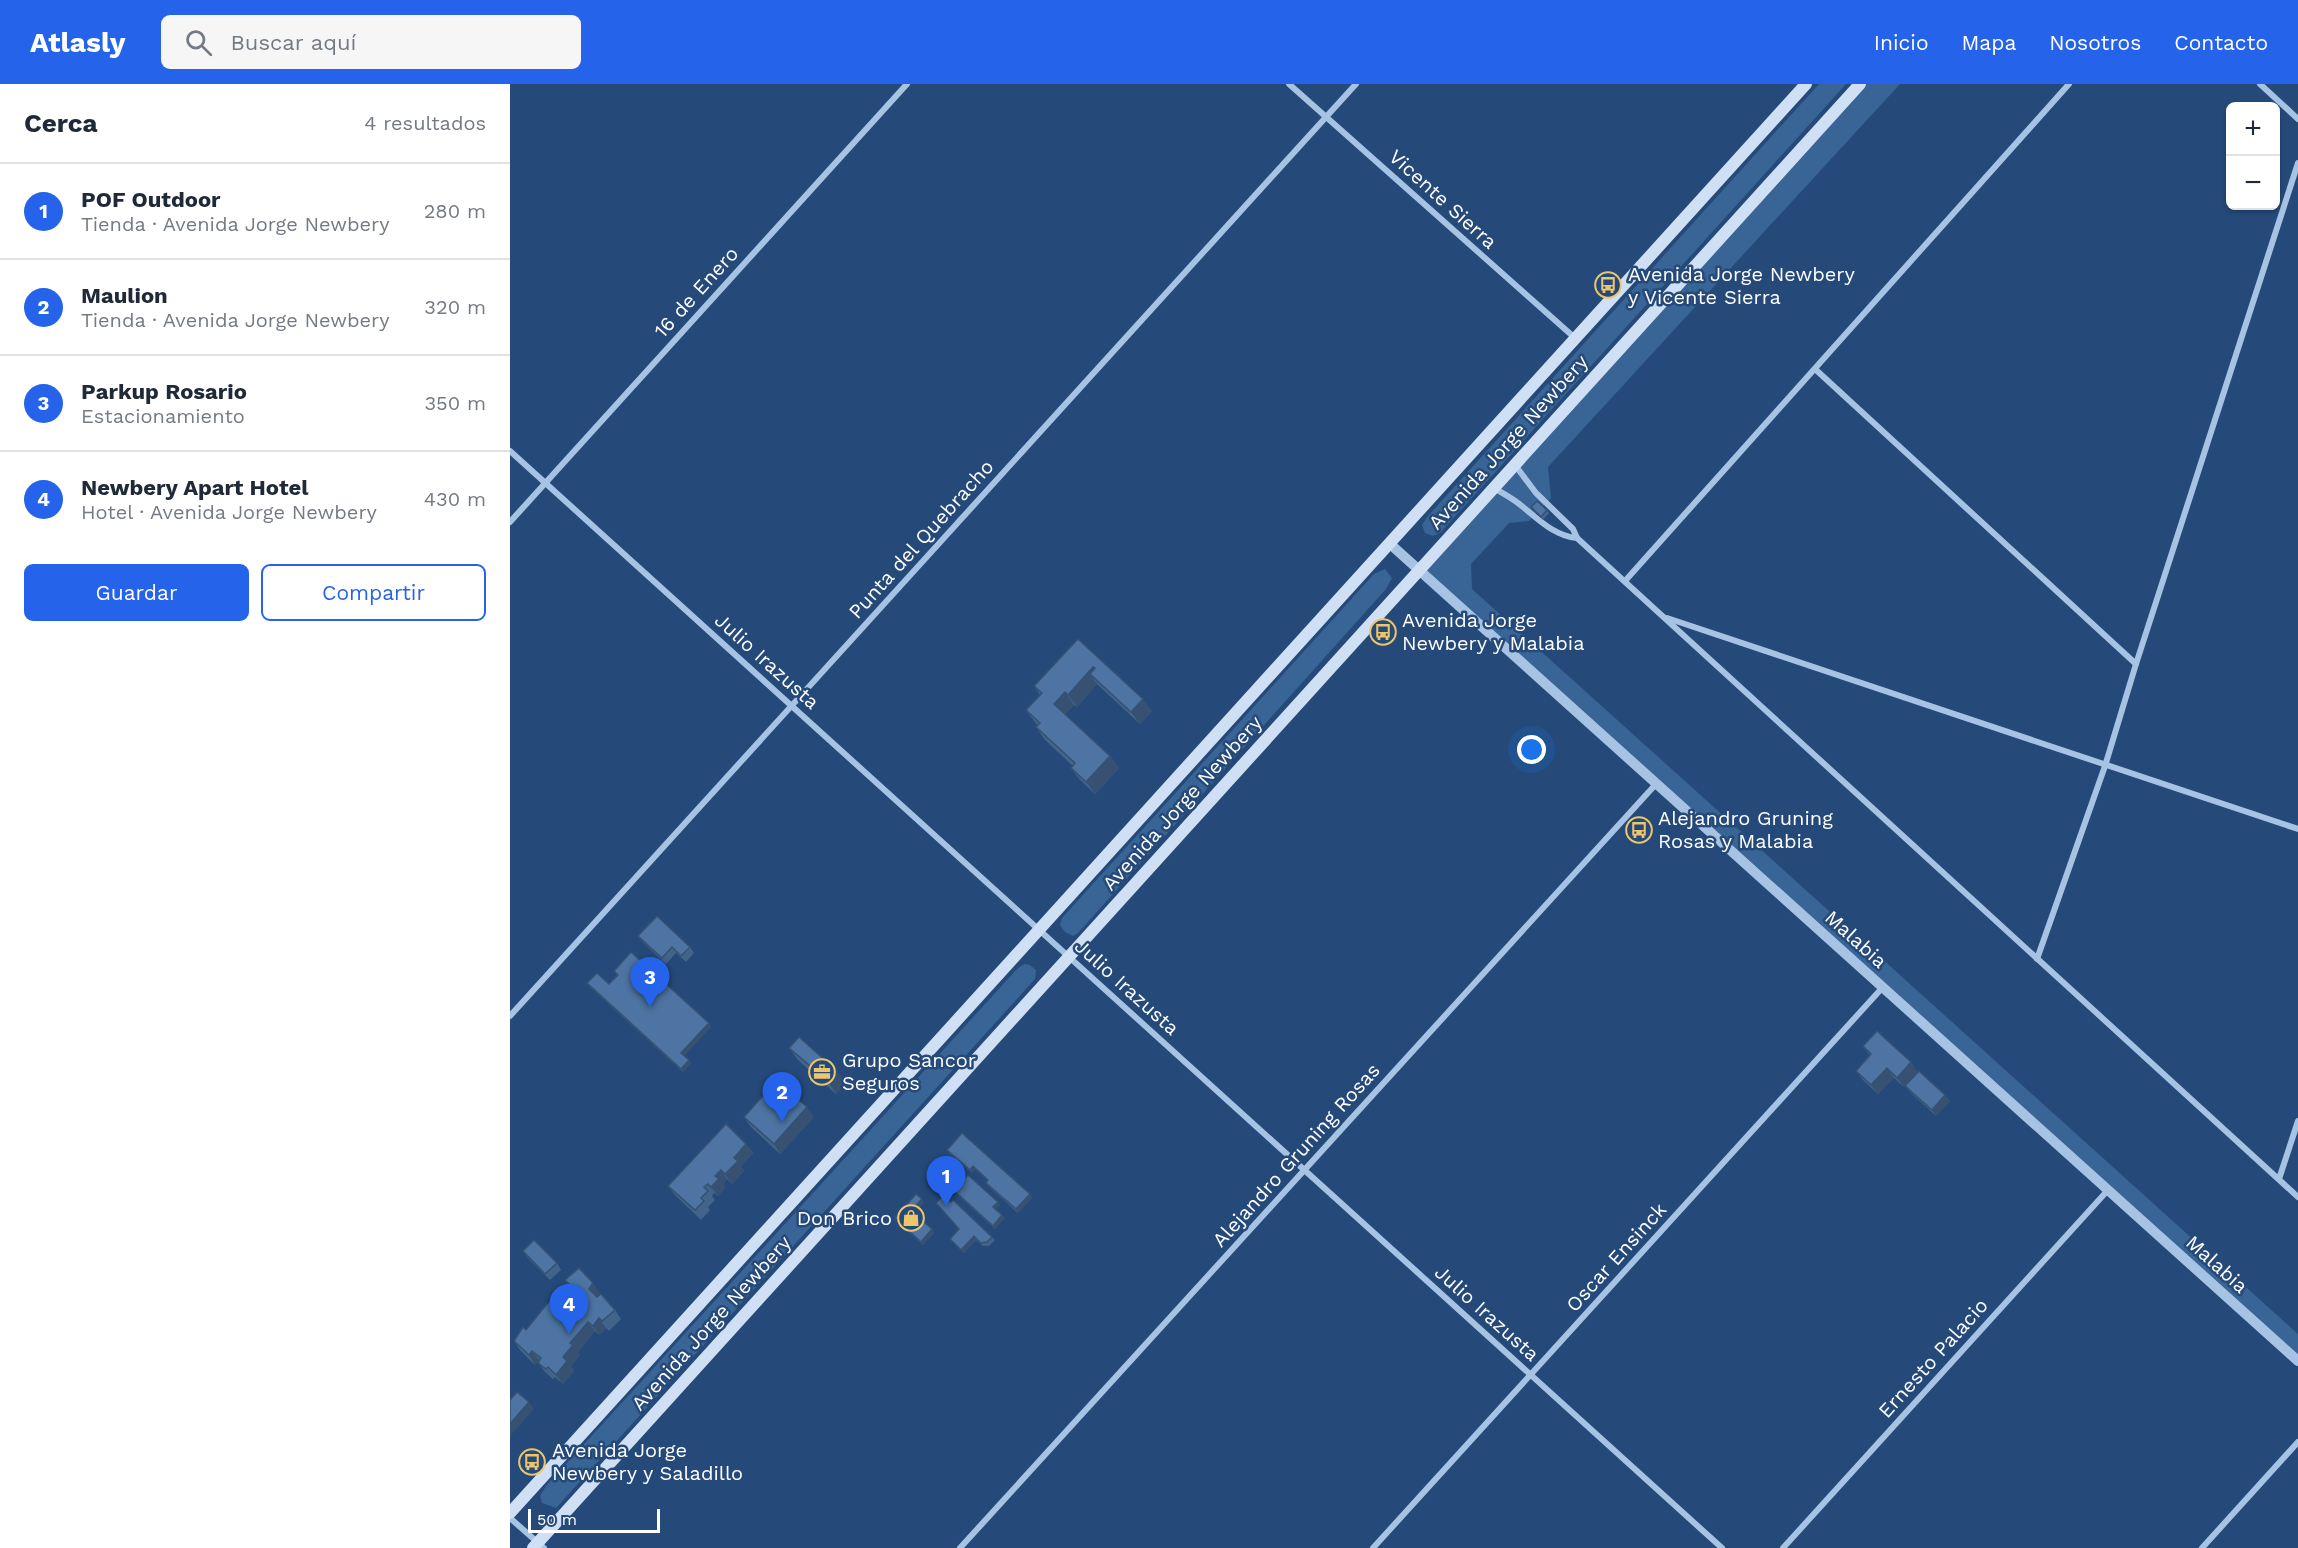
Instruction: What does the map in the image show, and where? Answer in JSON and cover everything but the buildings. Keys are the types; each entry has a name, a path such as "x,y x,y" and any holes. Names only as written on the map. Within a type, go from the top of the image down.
{"main road":[{"name":"Avenida Jorge Newbery","path":"510,1513 1806,84"},
{"name":"Avenida Jorge Newbery","path":"538,1546 1860,84"}],"street":[{"name":"16 de Enero","path":"510,522 907,84"},
{"name":"Vicente Sierra","path":"1289,84 1575,338"},
{"name":"Punta del Quebracho","path":"510,1016 1356,84"},
{"path":"1625,581 2069,84"},
{"path":"2260,84 2298,119"},
{"path":"2037,959 2105,766 2298,163"},
{"path":"1815,369 2136,664"},
{"name":"Julio Irazusta","path":"510,451 1722,1548"},
{"path":"1514,464 1536,493 1573,529 1577,538 2298,1197"},
{"path":"1494,488 1522,506 1545,525 1568,537 1577,538"},
{"name":"Malabia","path":"1389,543 2298,1361"},
{"path":"1663,616 2298,829"},
{"name":"Alejandro Gruning Rosas","path":"960,1548 1656,784"},
{"name":"Oscar Ensinck","path":"1373,1548 1883,987"},
{"path":"2279,1179 2298,1121"},
{"name":"Ernesto Palacio","path":"1783,1548 2108,1190"},
{"path":"2202,1548 2298,1442"},
{"path":"510,1518 538,1546"}],"shaded area":[{"path":"1819,84 1846,84 1440,533 1433,536 1425,533 1422,525 1427,517"},
{"path":"1860,84 1900,84 1548,467 1551,498 1529,521 1509,523 1471,564 1472,589 2298,1334 2298,1361 1419,570"},
{"path":"1385,569 1392,578 1386,589 1078,933 1073,936 1065,932 1060,925 1062,918 1374,574"},
{"path":"1024,964 1036,970 1035,979 556,1508 542,1503 540,1496 546,1486"}],"place":[{"name":"Avenida Jorge Newbery y Vicente Sierra","path":"1608,285"},
{"name":"Avenida Jorge Newbery y Malabia","path":"1383,632"},
{"name":"Alejandro Gruning Rosas y Malabia","path":"1639,830"},
{"name":"Parkup Rosario","path":"650,1007"},
{"name":"Grupo Sancor Seguros","path":"822,1072"},
{"name":"Maulion","path":"782,1122"},
{"name":"POF Outdoor","path":"946,1206"},
{"name":"Don Brico","path":"911,1218"},
{"name":"Newbery Apart Hotel","path":"569,1334"},
{"name":"Avenida Jorge Newbery y Saladillo","path":"532,1462"}]}
